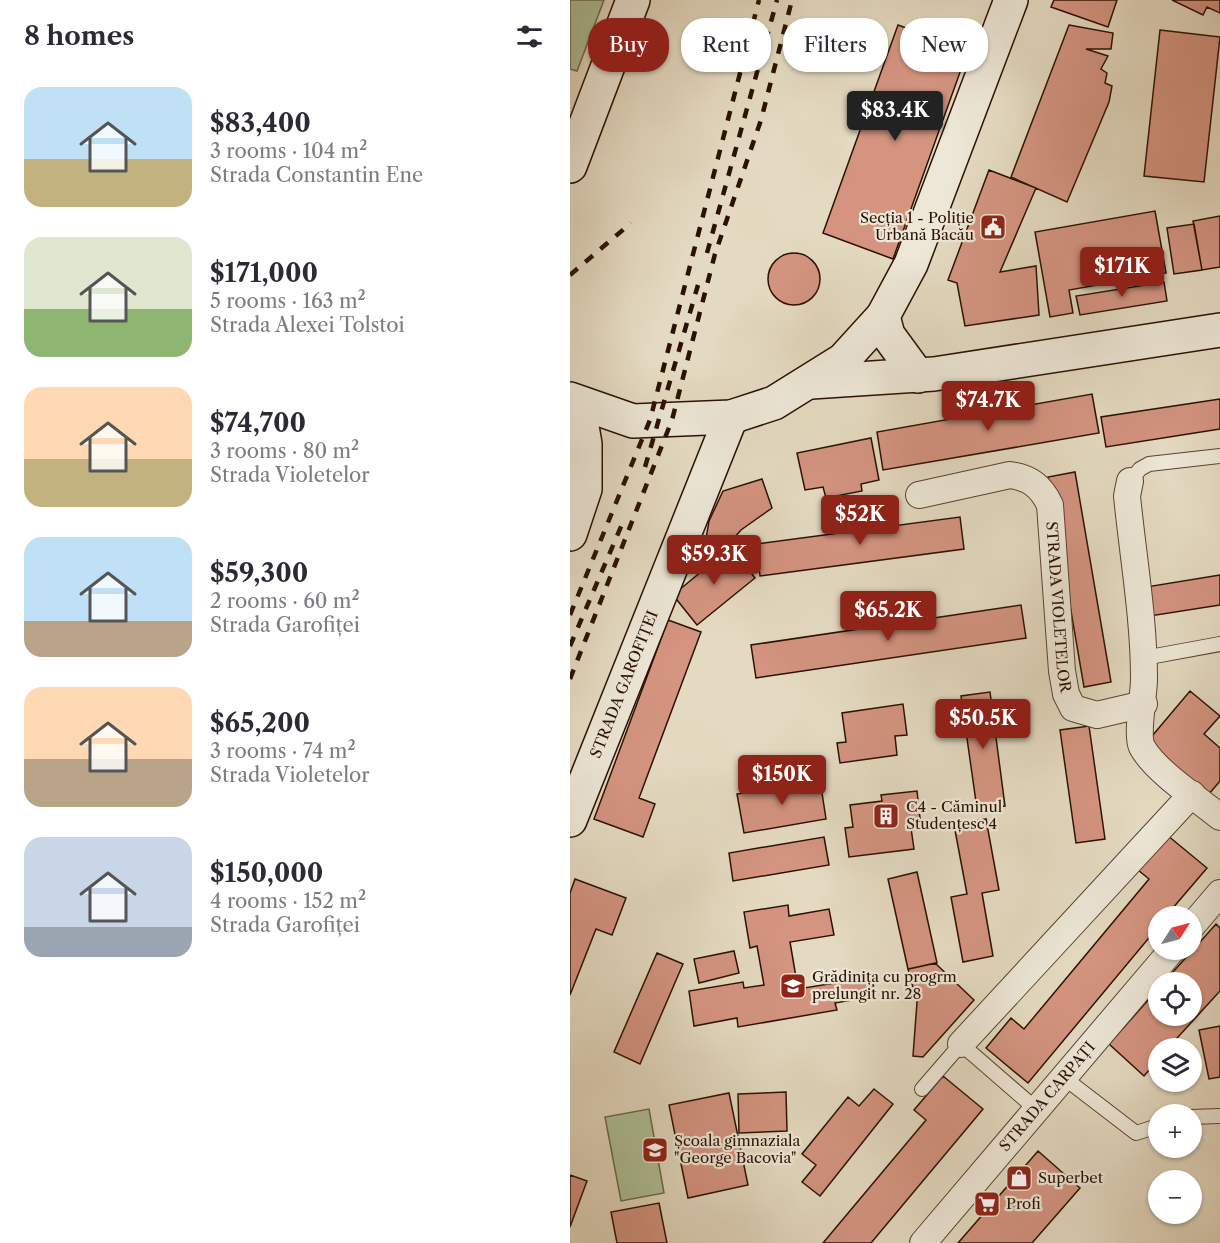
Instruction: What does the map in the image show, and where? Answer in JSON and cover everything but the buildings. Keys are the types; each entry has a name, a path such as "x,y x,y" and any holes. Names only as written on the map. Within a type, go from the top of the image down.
{"street":[{"path":"570,166 633,0"},
{"path":"570,534 585,489 577,447 574,401 633,421 730,417 774,403 811,382 843,360 884,316 911,264 1011,0"},
{"path":"884,316 888,335 918,376"},
{"path":"811,382 918,376 1220,330"},
{"name":"STRADA GAROFIȚEI","path":"570,820 730,417"},
{"path":"577,447 633,421"},
{"name":"STRADA VIOLETELOR","path":"919,495 1010,475 1022,477 1034,483 1050,504 1062,671 1066,694 1073,708 1097,715 1144,704"},
{"path":"1130,481 1127,496 1144,658 1144,704 1138,734 1140,744 1160,767 1220,817"},
{"path":"961,1044 1192,794"},
{"path":"1202,914 1220,893"},
{"name":"STRADA CARPAȚI","path":"923,1243 1163,960"}],"lane":[{"path":"1130,481 1149,464 1220,456"},
{"path":"1144,658 1220,645"},
{"path":"922,1089 961,1044 1036,1109"},
{"path":"1063,1077 1136,1133 1148,1129"},
{"path":"1202,1117 1220,1116"}],"green space":[{"path":"570,0 604,0 597,18 588,18 588,42 577,71 570,69"},
{"path":"649,1109 664,1193 621,1201 605,1117"}],"railway":[{"path":"570,615 650,420 759,0"},
{"path":"707,253 777,0"},
{"path":"570,679 672,420 715,254 761,120 792,0"},
{"path":"570,275 631,223"},
{"path":"645,467 698,285"},
{"path":"570,646 623,522"}],"place":[{"name":"Secția 1 - Poliție Urbană Bacău","path":"993,227"},
{"name":"C4 - Căminul Studențesc 4","path":"886,816"},
{"name":"Grădinița cu progrm prelungit nr. 28","path":"793,986"},
{"name":"Școala gimnaziala \"George Bacovia\"","path":"655,1150"},
{"name":"Superbet","path":"1019,1178"},
{"name":"Profi","path":"987,1204"}]}
